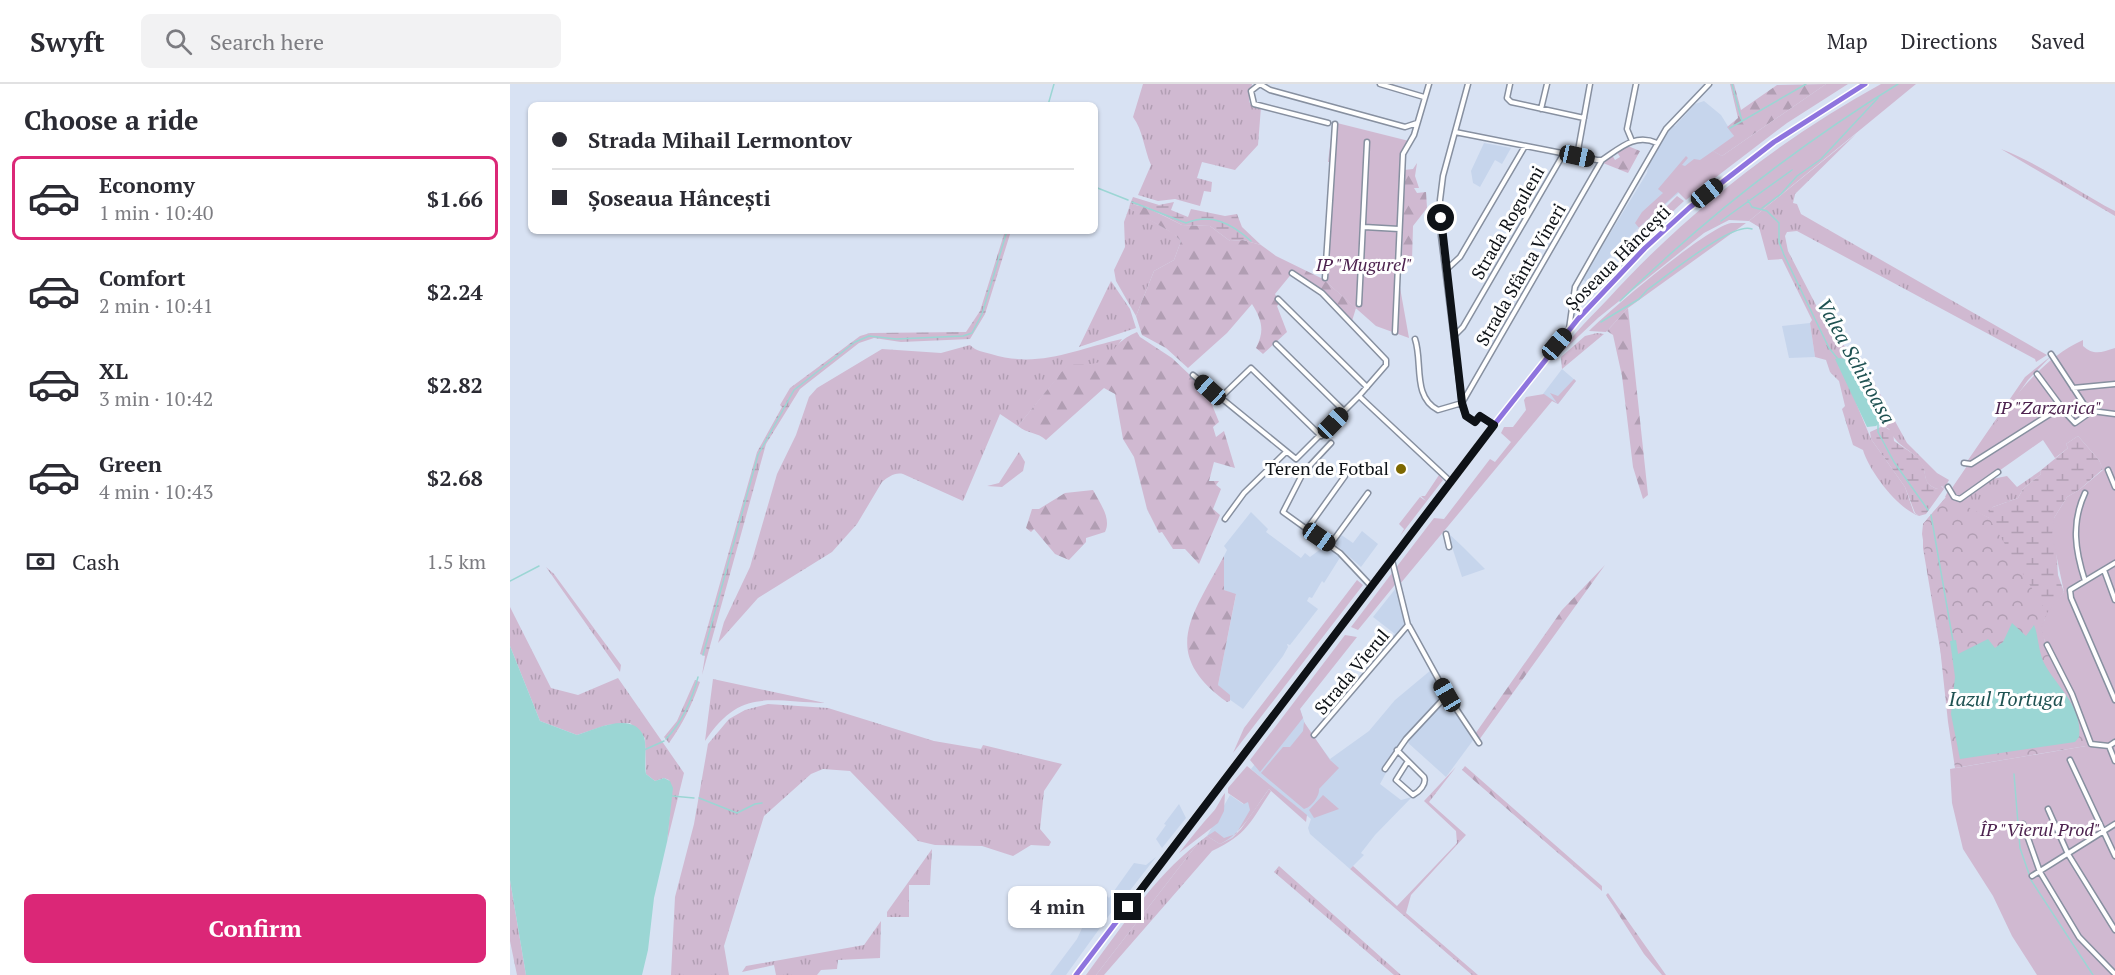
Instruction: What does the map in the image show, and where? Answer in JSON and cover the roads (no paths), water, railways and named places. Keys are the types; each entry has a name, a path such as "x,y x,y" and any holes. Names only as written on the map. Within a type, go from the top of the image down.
{"highway":[{"name":"Șoseaua Hâncești","path":"1076,975 1494,425 1569,330 1625,269 1689,207 1767,146 1865,84"}],"street":[{"path":"1328,123 1254,104 1251,99 1253,87 1260,84 1405,128 1417,123"},
{"path":"1380,84 1424,96"},
{"path":"1395,332 1403,152 1413,138 1429,84"},
{"path":"1468,84 1440,192 1442,236 1462,403 1466,416 1475,422 1480,416 1494,425"},
{"path":"1510,84 1509,101 1584,118"},
{"path":"1541,109 1547,84"},
{"path":"1577,156 1590,84"},
{"path":"1632,141 1627,129 1635,86 1641,84"},
{"name":"Șoseaua Hâncești","path":"1569,330 1571,300 1577,283 1657,143 1676,116 1709,84"},
{"path":"1325,278 1335,124"},
{"path":"1455,132 1602,160 1632,141 1644,139 1657,143"},
{"path":"1359,304 1367,142"},
{"path":"1446,270 1460,257 1525,146"},
{"name":"Strada Roguleni","path":"1454,336 1463,327 1564,153"},
{"name":"Strada Sfânta Vineri","path":"1462,403 1602,160"},
{"path":"1364,227 1399,229"},
{"path":"1193,375 1296,459 1321,436 1386,365 1385,357 1339,308 1292,273"},
{"path":"1278,299 1368,387"},
{"path":"1414,339 1421,388 1429,402 1438,410 1462,403"},
{"path":"1276,344 1344,411"},
{"path":"2051,354 2088,407 2089,413"},
{"path":"1220,398 1249,368 1321,436"},
{"path":"2037,374 2060,408 2075,423 2095,411 2115,414"},
{"path":"2073,388 2115,384"},
{"path":"1359,396 1451,482"},
{"path":"1964,463 1971,464 2060,408"},
{"path":"1331,443 1300,477 1283,512 1330,545 1371,587"},
{"path":"1225,519 1244,493 1286,452"},
{"path":"2108,470 2115,487"},
{"path":"1948,488 1954,497 1960,499 1998,472"},
{"path":"1307,529 1345,476"},
{"path":"1330,545 1368,493"},
{"path":"2085,493 2078,510 2075,533 2076,551 2085,581"},
{"path":"1446,534 1449,547"},
{"name":"Strada Vierul","path":"1392,560 1408,625 1447,695 1479,743"},
{"path":"2115,563 2070,590 2071,598 2115,700"},
{"path":"2104,570 2115,600"},
{"name":"Strada Vierul","path":"1314,735 1408,625"},
{"path":"2047,645 2072,694 2091,744 2109,746 2115,742"},
{"path":"1385,770 1397,750 1447,695"},
{"path":"2109,746 2115,761"},
{"path":"1397,750 1408,761 1425,779 1424,784 1413,795 1396,780 1408,761"},
{"path":"2070,759 2115,856"},
{"path":"2048,809 2068,854 2115,930"},
{"path":"2023,824 2040,872 2085,944 2115,974"},
{"path":"2032,876 2115,824"}],"water":[{"path":"1835,359 1846,359 1868,393 1881,421 1876,426 1867,427"},
{"name":"Iazul Tortuga","path":"2012,623 2026,636 2034,625 2043,661 2073,705 2077,715 2079,737 2075,742 1960,759 1951,714 1955,677 1950,641 1956,640 1958,654 1988,639 1995,648 2003,642"},
{"path":"510,646 540,721 577,735 603,726 632,724 644,737 646,774 655,781 664,778 670,781 673,788 667,842 654,898 648,950 642,975 526,975 510,880"}],"waterway":[{"path":"1049,102 1054,84"},
{"name":"Valea Schinoasa","path":"1732,84 1742,121"},
{"path":"1730,128 1806,84"},
{"path":"1620,301 1685,241 1753,185 1824,132 1898,84"},
{"path":"1762,208 1781,194 1797,176 1821,159 1878,98"},
{"path":"1721,221 1792,170"},
{"path":"1098,188 1128,200"},
{"name":"Valea Schinoasa","path":"1748,200 1752,207 1767,211 1779,223 1779,242 1784,255 1829,348 1838,359"},
{"path":"1132,202 1186,223 1204,219 1220,222 1236,229 1251,241"},
{"path":"1601,322 1639,299 1647,290 1715,241 1730,233 1752,229"},
{"path":"703,655 758,455 794,390 855,342 869,336 896,339 963,336 972,333 982,314 1006,234"},
{"name":"Valea Schinoasa","path":"1878,424 1878,432 1894,462 1928,510"},
{"name":"Valea Schinoasa","path":"1931,515 1953,641"},
{"path":"510,581 539,566"},
{"path":"666,739 686,710 698,677"},
{"path":"644,750 664,741"},
{"name":"Valea Schinoasa","path":"2014,774 2020,848 2029,874"},
{"path":"672,796 694,798"},
{"path":"699,798 737,813 762,803"},
{"name":"Valea Schinoasa","path":"2031,880 2093,975"}],"place":[{"name":"Teren de Fotbal","path":"1401,469"}],"park label":[{"name":"IP \"Mugurel\"","path":"1364,265"},
{"name":"IP \"Zarzarica\"","path":"2048,408"},
{"name":"ÎP \"Vierul Prod\"","path":"2040,830"}]}
